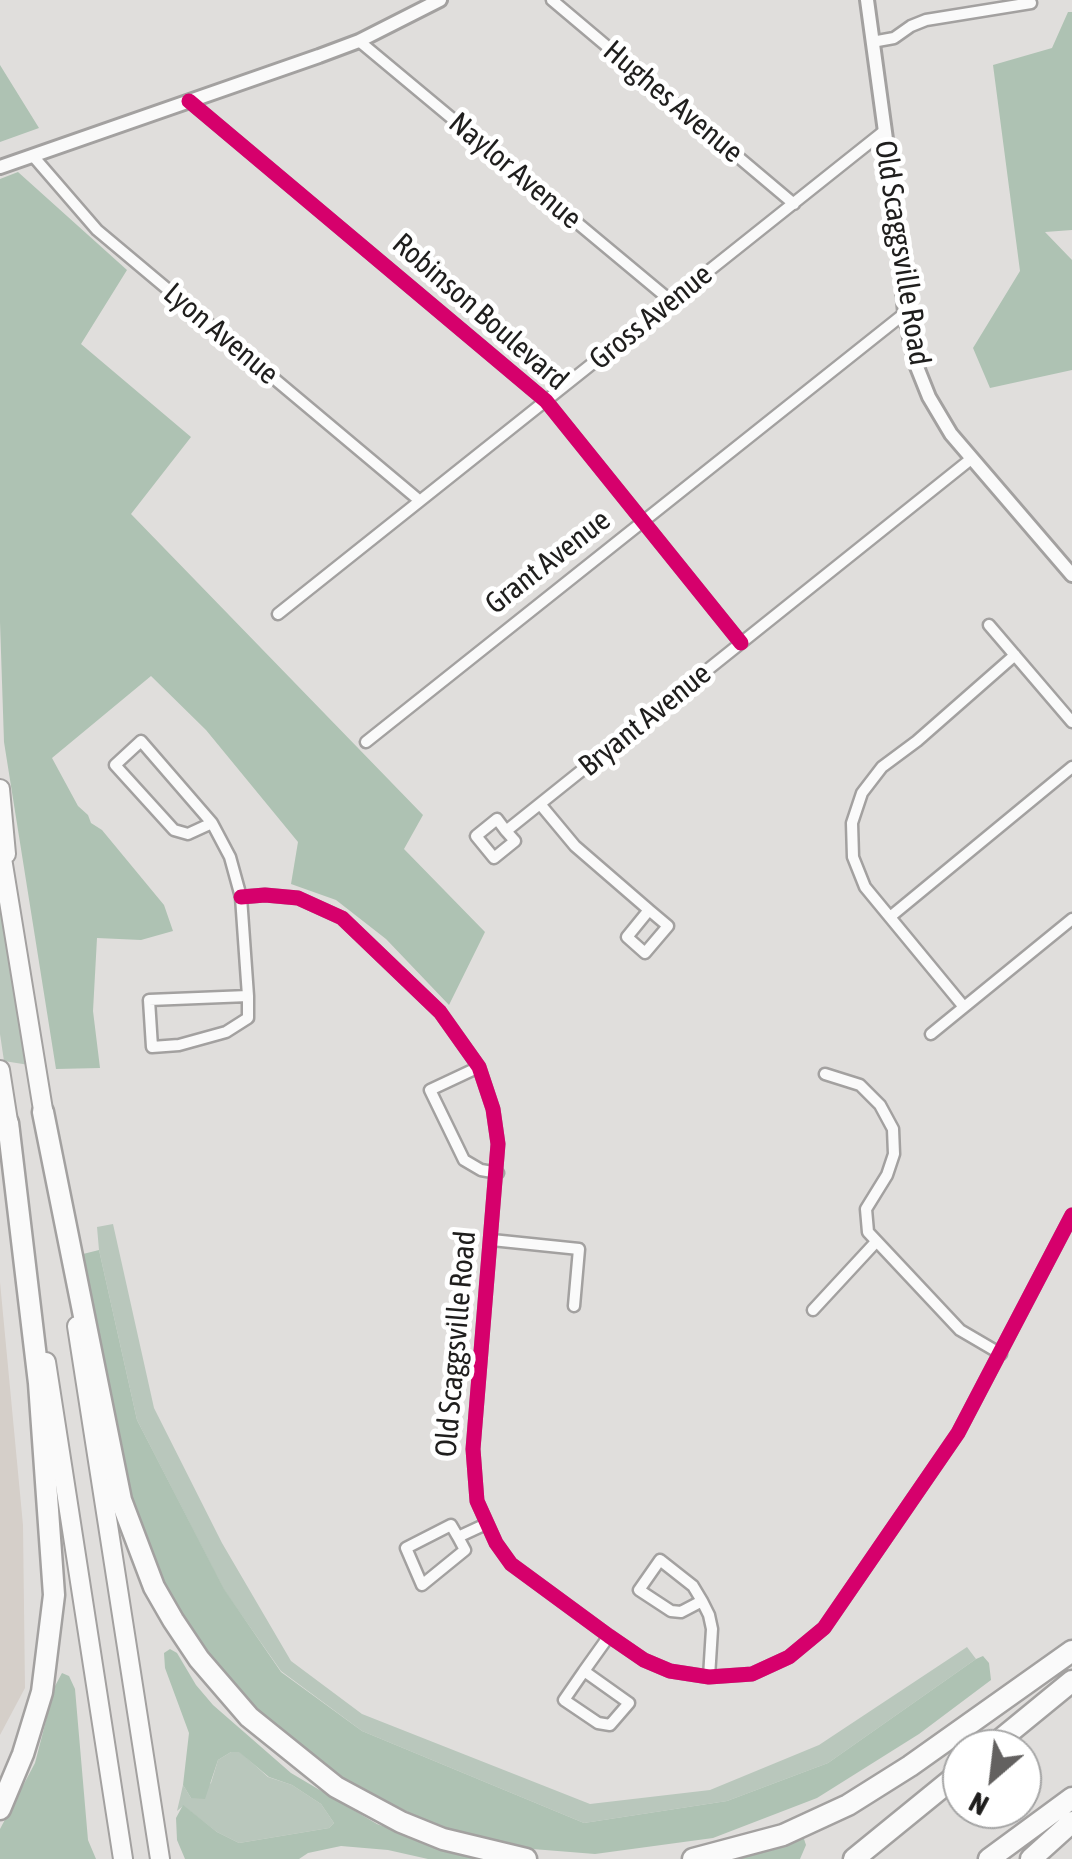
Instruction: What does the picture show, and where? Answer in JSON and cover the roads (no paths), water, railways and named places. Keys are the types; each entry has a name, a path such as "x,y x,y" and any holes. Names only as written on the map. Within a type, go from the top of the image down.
{"highway":[{"path":"43,1112 117,1483 134,1538 173,1620 199,1660 248,1717 336,1787 442,1839 526,1859"},
{"path":"0,1809 23,1754 42,1692 54,1595 39,1383 8,1123"},
{"path":"692,1859 783,1835 848,1805 1072,1652"},
{"path":"1014,1729 1072,1682"},
{"path":"854,1859 942,1787"},
{"path":"989,1859 1072,1798"},
{"path":"1031,1859 1072,1822"}],"main road":[{"path":"0,789 9,894"},
{"path":"0,846 160,1859"},
{"path":"0,1070 123,1859"}],"street":[{"path":"0,167 359,41 440,0"},
{"name":"Hughes Avenue","path":"552,0 794,204"},
{"name":"Old Scaggsville Road","path":"867,0 895,205 905,313 915,362 944,424 1072,575"},
{"path":"872,42 894,38 926,20 1031,3"},
{"name":"Naylor Avenue","path":"359,41 671,301"},
{"name":"Robinson Boulevard","path":"190,101 546,402 741,643"},
{"name":"Gross Avenue","path":"278,614 883,132"},
{"name":"Lyon Avenue","path":"34,156 98,230 420,501"},
{"name":"Grant Avenue","path":"366,742 905,313"},
{"name":"Bryant Avenue","path":"506,831 971,458"},
{"path":"990,625 1072,722"},
{"path":"964,1006 865,887 853,857 852,823 862,793 882,767 1015,655"},
{"path":"1060,708 1072,697"},
{"path":"212,823 188,834 174,830 115,765 141,741 212,823 230,857 242,897 248,996 248,1018 226,1032 179,1045 152,1046 149,1000 248,996"},
{"path":"890,917 1072,768"},
{"path":"540,804 575,846 649,910"},
{"name":"Old Scaggsville Road","path":"242,897 298,898 342,918 440,1012 478,1067 493,1109 498,1144 472,1450 474,1484 486,1524 512,1564 609,1636 658,1666 709,1677 752,1674 806,1646 824,1628 958,1434 1072,1215"},
{"path":"931,1034 1072,919"},
{"path":"478,1067 430,1090 464,1160 481,1170 498,1173"},
{"path":"825,1074 860,1085 880,1105 892,1129 892,1164 866,1209 868,1232 874,1243 960,1330 1001,1354"},
{"path":"492,1240 580,1249 574,1306"},
{"path":"813,1310 874,1243"},
{"path":"458,1537 486,1524"},
{"path":"452,1525 458,1537 465,1550 422,1585 406,1548 452,1525"},
{"path":"702,1600 681,1612 671,1611 639,1590 660,1560 682,1575 702,1600 712,1630 709,1677"},
{"path":"584,1671 629,1702 610,1725 598,1723 564,1700 584,1671 609,1636"}]}
